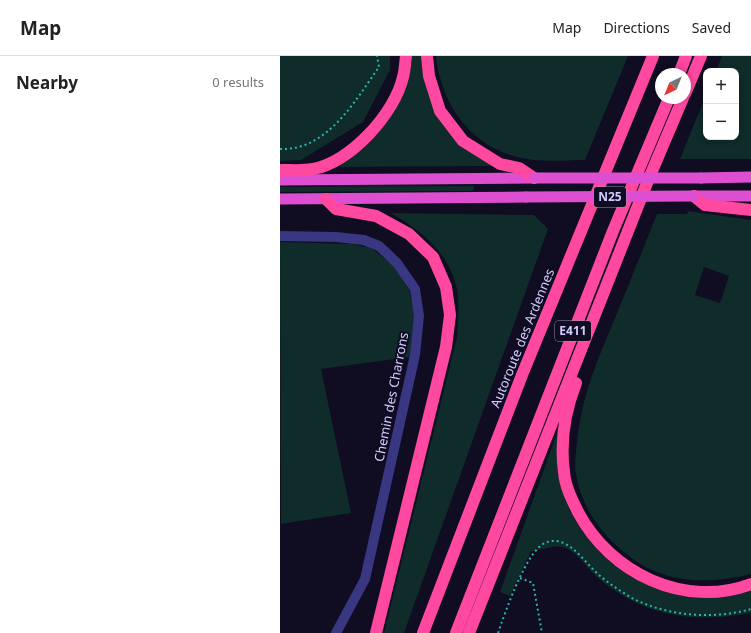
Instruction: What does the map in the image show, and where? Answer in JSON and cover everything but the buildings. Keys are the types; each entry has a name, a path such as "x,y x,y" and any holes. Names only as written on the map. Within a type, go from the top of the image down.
{"highway":[{"path":"280,172 282,170 313,170 348,154 373,131 392,103 403,78 406,56"},
{"path":"427,56 429,76 440,111 463,141 500,164 519,168 534,178"},
{"name":"Autoroute des Ardennes","path":"423,633 522,375 653,56"},
{"path":"681,68 686,56"},
{"path":"691,80 701,56"},
{"name":"E411","path":"456,633 610,237 666,104"},
{"path":"470,631 647,183 680,104"},
{"name":"N25","path":"280,180 751,177"},
{"path":"647,183 646,203 572,394 563,427 564,474 573,502 586,527 602,548 624,566 654,582 683,590 710,592 738,589 751,584"},
{"path":"694,196 705,205 751,210"},
{"name":"N25","path":"280,199 751,196"},
{"path":"326,199 336,209 376,216 409,234 433,257 446,287 450,315 446,347 376,633"}],"street":[{"name":"Chemin des Charrons","path":"280,236 364,240 379,246 397,263 415,289 419,316 415,355 365,579 336,633"}],"path":[{"path":"280,149 292,150 319,139 347,112 378,67 377,56"},
{"path":"498,633 520,578 534,553 544,543 554,540 566,543 610,584 632,598 668,611 709,615 735,614 751,609"},
{"path":"520,578 533,583 542,633"}],"green space":[{"path":"280,56 390,56 390,70 363,122 301,160 280,161"},
{"path":"412,56 421,56 426,85 433,106 492,166 339,167 347,159 365,147 383,127 402,94 407,81"},
{"path":"436,56 628,56 585,160 551,161 525,159 500,151 485,143 472,132 460,120 451,105 444,90"},
{"path":"722,56 751,56 751,159 680,159 703,102 703,140 739,140 739,68 717,68"},
{"path":"474,186 473,191 280,192 280,187"},
{"path":"688,211 751,220 751,574 718,580 685,579 670,576 654,571 625,553 608,537 593,518 583,498 575,471 579,425 586,393 602,349 657,214 687,214","holes":["704,267 729,276 720,303 695,295"]},
{"path":"391,213 534,215 548,229 404,633 384,633 457,337 458,304 456,285 452,273 439,252 422,234"},
{"path":"280,242 352,244 371,248 394,266 409,290 415,315 410,357 321,369 351,513 281,524"},
{"path":"557,433 559,475 565,499 578,525 596,548 616,567 640,581 666,591 693,596 722,596 751,590 751,613 709,618 670,614 650,608 632,601 614,590 597,577 576,555 566,548 561,547 550,547 531,551 510,596 500,592"}]}
